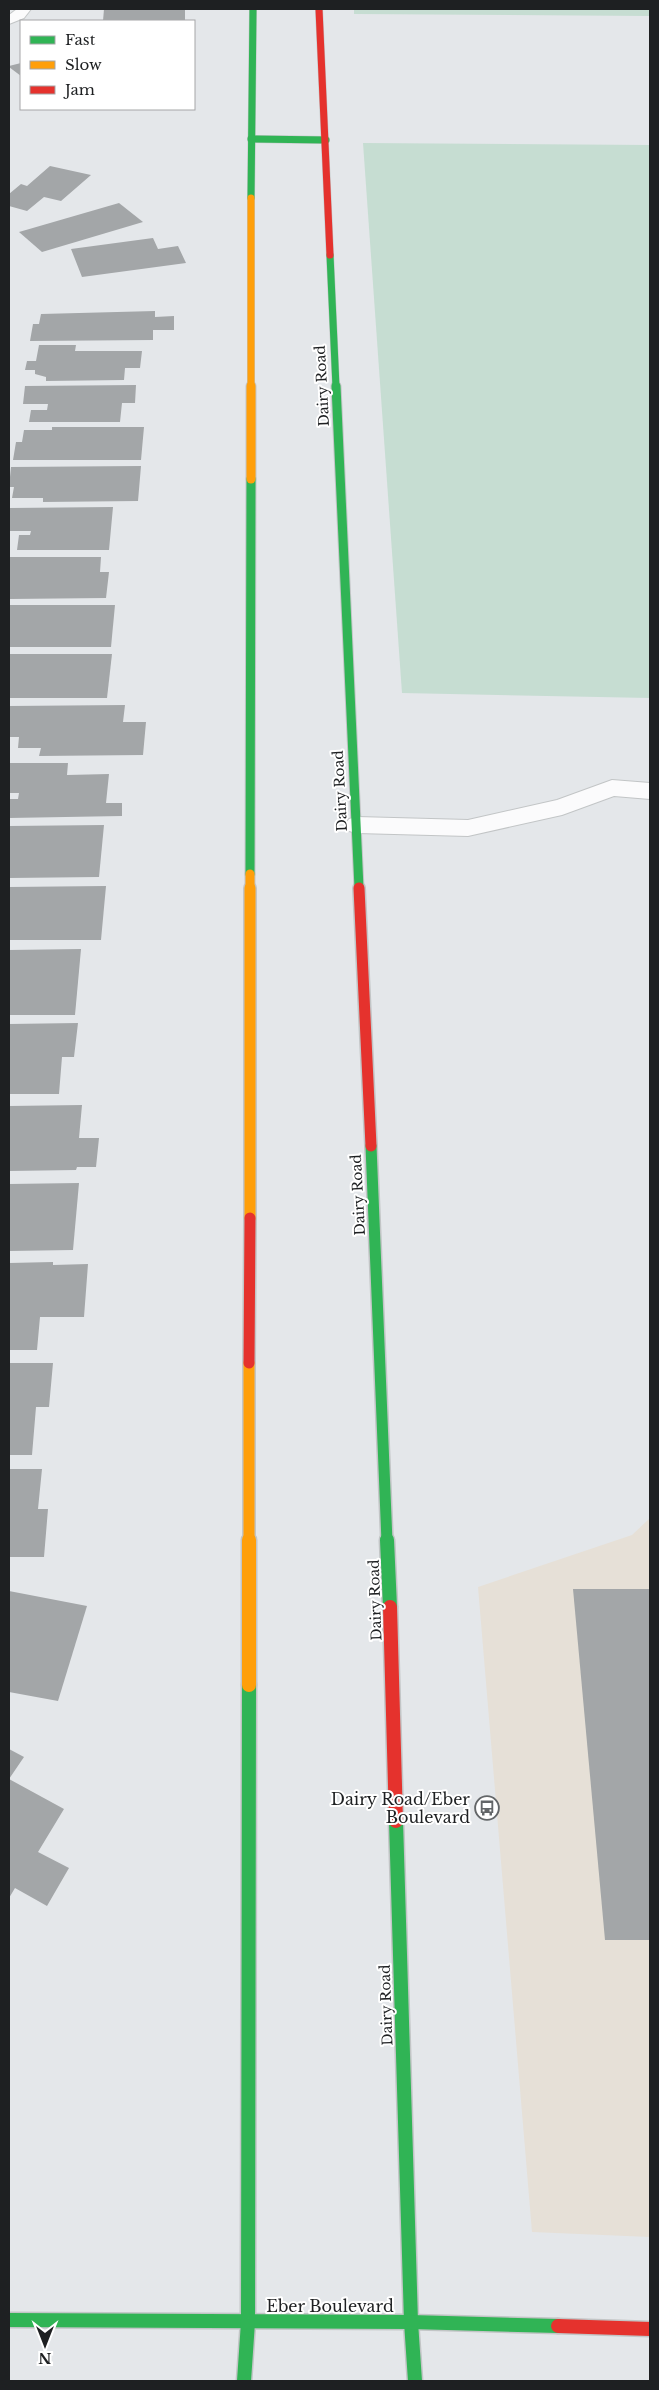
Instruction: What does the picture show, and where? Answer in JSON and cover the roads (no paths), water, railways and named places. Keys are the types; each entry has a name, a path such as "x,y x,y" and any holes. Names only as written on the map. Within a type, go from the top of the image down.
{"street":[{"path":"9,20 19,15 24,9"},
{"path":"244,2381 248,2322 251,139 253,9"},
{"name":"Dairy Road","path":"319,9 388,1520 411,2322 415,2381"},
{"path":"251,139 326,140"},
{"path":"357,825 468,828 562,807 612,788 650,791"},
{"name":"Eber Boulevard","path":"9,2320 411,2322 650,2329"}],"place":[{"name":"Dairy Road/Eber Boulevard","path":"487,1808"}]}
